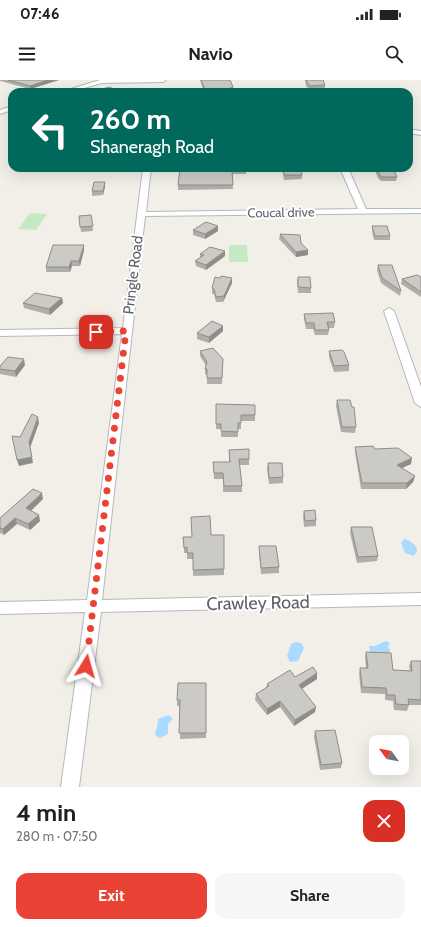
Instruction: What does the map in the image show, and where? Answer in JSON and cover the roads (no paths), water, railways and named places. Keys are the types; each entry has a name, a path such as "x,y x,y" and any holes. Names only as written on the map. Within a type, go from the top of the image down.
{"street":[{"path":"78,88 102,81 157,82 163,80"},
{"name":"Pringle Road","path":"70,787 94,606 126,331 146,172"},
{"path":"346,172 363,211"},
{"name":"Coucal drive","path":"141,214 421,211"},
{"path":"389,311 421,404"},
{"path":"0,333 126,331"},
{"name":"Crawley Road","path":"0,608 421,600"}],"water":[{"path":"404,539 409,540 416,547 417,551 414,556 405,553 401,543"},
{"path":"386,641 390,643 388,646 390,651 388,653 371,654 369,646 375,646"},
{"path":"296,642 301,643 304,648 298,661 290,662 287,656 291,644"},
{"path":"169,715 173,719 168,724 168,734 160,738 156,736 155,732 158,719"}]}
